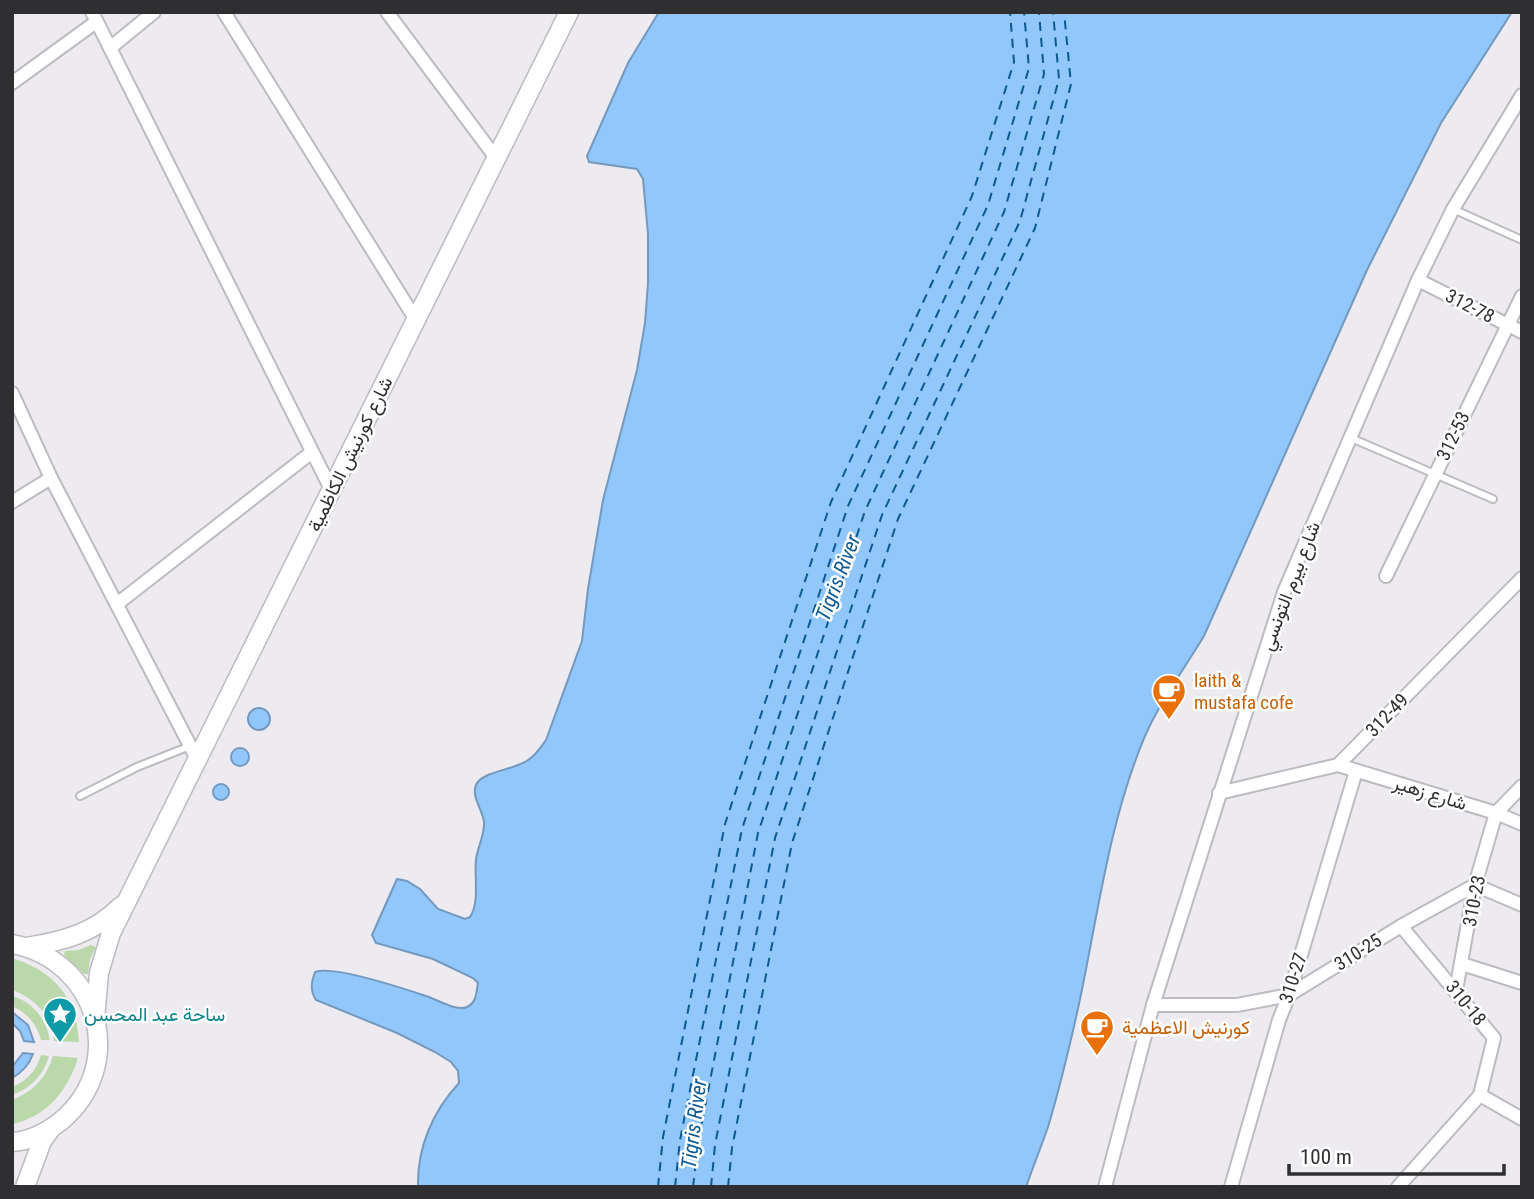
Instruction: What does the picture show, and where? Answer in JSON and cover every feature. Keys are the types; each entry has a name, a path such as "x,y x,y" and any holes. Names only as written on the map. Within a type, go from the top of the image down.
{"street":[{"path":"110,48 154,12"},
{"path":"224,12 416,320"},
{"path":"387,12 496,158"},
{"name":"شارع كورنيش الكاظمية","path":"95,1019 99,973 111,933 131,896 194,754 331,491 569,12"},
{"path":"12,83 94,17 331,491"},
{"name":"شارع بيرم التونسي","path":"1105,1187 1153,1004 1284,592 1418,280 1453,209 1520,101"},
{"name":"312-78","path":"1418,280 1522,332"},
{"name":"312-53","path":"1386,576 1522,296"},
{"path":"12,393 51,478 194,754"},
{"path":"117,604 312,452"},
{"path":"12,502 51,478"},
{"name":"312-49","path":"1338,765 1522,578"},
{"path":"1219,793 1338,765"},
{"name":"شارع زهير","path":"1338,765 1496,813 1522,824"},
{"name":"310-27","path":"1231,1187 1356,771"},
{"path":"1496,813 1522,786"},
{"name":"310-23","path":"1456,990 1475,885 1496,813"},
{"path":"1475,885 1522,905"},
{"name":"310-25","path":"1153,1004 1237,1005 1289,995 1401,926 1475,885"},
{"name":"شارع كورنيش الكاظمية","path":"20,946 63,942 89,931 112,915 131,896"},
{"name":"310-18","path":"1398,1187 1480,1095 1494,1038 1401,926"},
{"path":"20,946 51,958 70,974 81,987 95,1019 99,1038 98,1057 89,1086 73,1111 50,1130 42,1141 25,1187"},
{"path":"1462,964 1522,984"},
{"path":"1480,1095 1522,1119"},
{"path":"12,1142 50,1130"}],"lane":[{"path":"1453,209 1522,240"},
{"path":"1351,438 1493,499"},
{"path":"80,796 155,759 194,754"}],"green space":[{"path":"91,945 96,947 90,959 88,974 84,974 64,955 65,951 79,950"},
{"path":"12,958 40,971 60,988 73,1012 79,1042 54,1041 50,1024 41,1009 12,990"},
{"path":"12,996 26,1002 37,1012 50,1040 41,1040 31,1020 12,1006"},
{"path":"41,1055 49,1056 40,1075 31,1085 12,1095 12,1087 30,1075"},
{"path":"53,1056 78,1058 62,1091 36,1115 12,1124 12,1100 38,1083"}],"water":[{"name":"Tigris River","path":"659,12 1512,12 1441,123 1367,270 1204,636 1165,697 1145,736 1113,835 1061,1081 1026,1187 418,1187 420,1158 428,1130 441,1105 459,1083 458,1071 451,1062 435,1052 397,1033 316,1000 313,993 315,972 324,971 386,983 458,1008 467,1007 476,997 478,983 473,978 433,959 376,943 372,935 397,879 407,881 420,889 438,909 465,919 470,917 476,897 476,859 484,827 475,794 476,785 485,777 531,758 546,740 582,641 603,500 637,370 648,283 648,234 643,179 637,169 589,162 587,156 628,63"},
{"path":"259,708 267,711 270,719 267,727 259,730 251,727 248,719 251,711"},
{"path":"240,748 246,751 249,757 246,763 240,766 234,763 231,757 234,751"},
{"path":"221,784 229,792 221,800 213,792"},
{"path":"12,1012 28,1025 34,1042 24,1041 20,1031 12,1023"},
{"path":"23,1053 33,1054 25,1068 12,1078 12,1067"}],"ferry route":[{"path":"658,1187 663,1137 725,824 831,502 972,196 1014,62 1010,12"},
{"path":"675,1187 680,1140 742,829 848,506 988,205 1029,68 1024,12"},
{"path":"693,1187 698,1143 758,833 865,511 1004,212 1044,74 1039,12"},
{"path":"711,1187 715,1145 775,838 882,515 1020,221 1059,79 1053,12"},
{"path":"728,1187 732,1148 792,843 898,519 1035,228 1071,84 1064,12"}],"place":[{"name":"laith & mustafa cofe","path":"1169,721"},
{"name":"ساحة عبد المحسن","path":"60,1044"},
{"name":"كورنيش الاعظمية","path":"1097,1057"}]}
